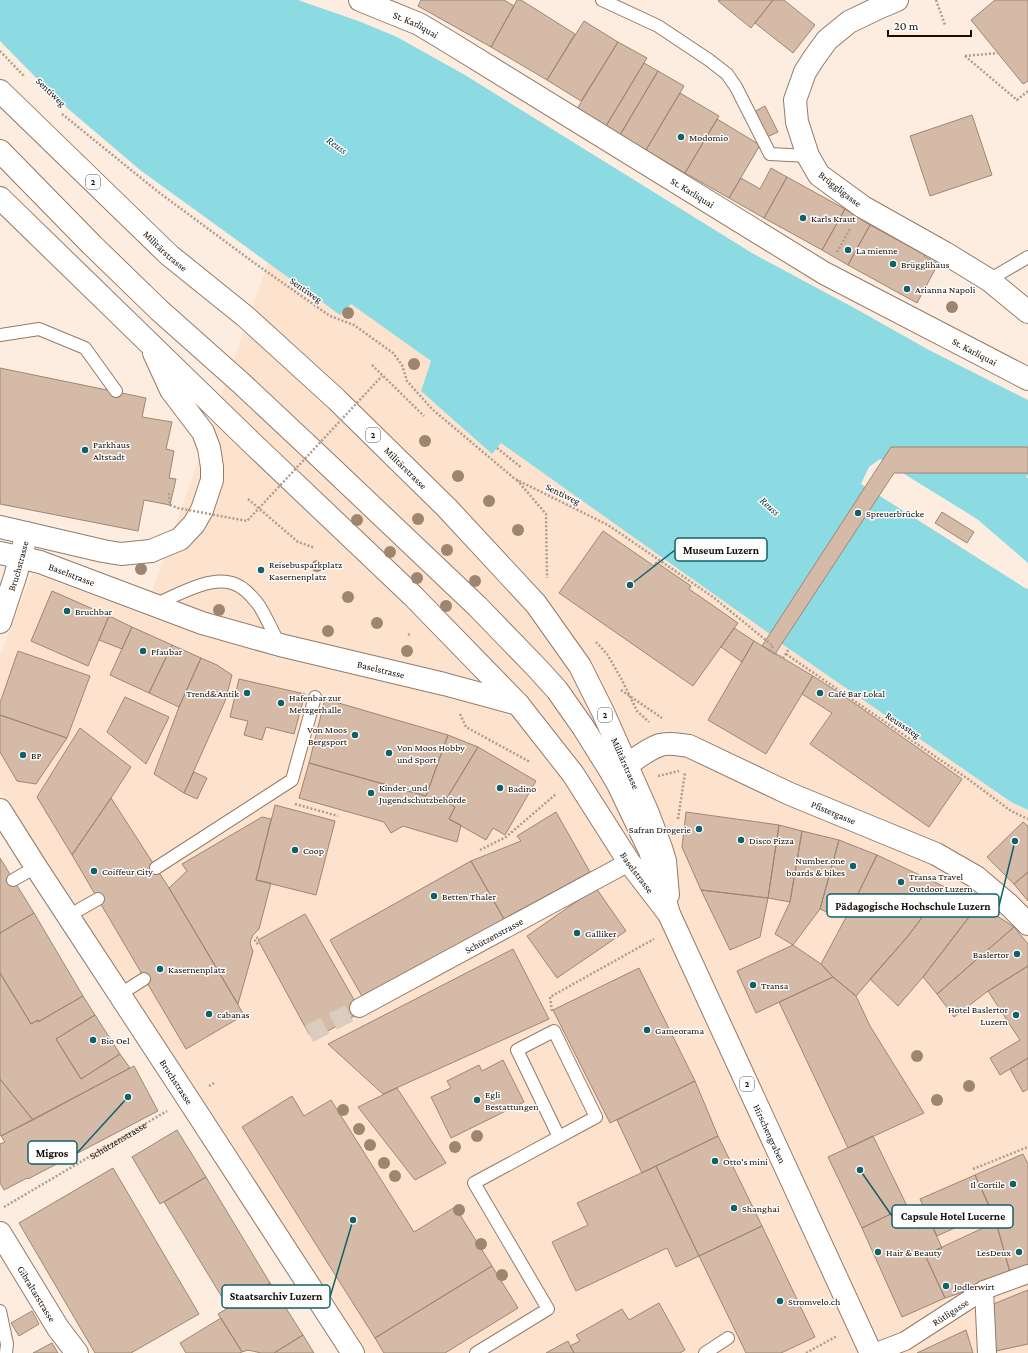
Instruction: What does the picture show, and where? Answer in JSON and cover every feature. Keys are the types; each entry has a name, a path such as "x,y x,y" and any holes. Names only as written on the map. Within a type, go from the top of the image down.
{"main road":[{"name":"St. Karliquai","path":"360,0 419,24 824,274 1028,379"},
{"name":"Brüggligasse","path":"897,0 849,22 827,40 805,72 795,100 797,122 808,156 819,175 863,207 940,250 989,280 1028,312"},
{"name":"Militärstrasse","path":"0,91 169,255 246,317 336,400 447,508 522,587 549,620 580,666 603,712 618,766"},
{"path":"0,151 92,245 159,310 241,383 478,607 557,690 583,726 618,766"},
{"path":"0,198 413,596 518,704"},
{"path":"0,527 121,554 151,551 180,539 194,524 202,510 212,480 209,448 203,432 171,390 147,340"},
{"name":"Bruchstrasse","path":"0,622 10,555 26,533"},
{"name":"Baselstrasse","path":"10,555 40,562 202,623 280,645 444,684 518,704 573,774 629,862 672,920"},
{"name":"Pfistergasse","path":"618,766 661,745 673,744 689,746 790,794 936,854 976,877 1009,904 1028,924"},
{"name":"2","path":"618,766 650,851 672,920"},
{"name":"Bruchstrasse","path":"0,810 353,1353"},
{"name":"Hirschengraben","path":"672,920 872,1353"},
{"name":"Gibraltarstrasse","path":"0,1233 58,1328 77,1353"}],"street":[{"name":"Schützenstrasse","path":"358,1008 629,862"},
{"name":"Rütligasse","path":"872,1353 905,1341 984,1290 1028,1274"},
{"path":"984,1290 987,1353"}],"lane":[{"path":"602,0 658,26 709,60 727,74 736,87 770,154 808,156"},
{"path":"989,280 1028,257"},
{"path":"0,335 39,329 85,348 116,391"},
{"path":"153,605 206,583 232,583 245,589 259,605 280,645"},
{"path":"156,868 292,780 315,697"},
{"path":"13,880 36,867"},
{"path":"68,916 98,900"},
{"path":"119,995 144,979"},
{"path":"476,1353 548,1309 474,1183 596,1118 554,1031 517,1050 559,1137"},
{"path":"0,1311 7,1344 6,1353"},
{"path":"705,1353 728,1338"}],"path":[{"path":"936,0 945,25"},
{"name":"Sentiweg","path":"0,51 26,78"},
{"path":"998,53 965,56 1017,100 1028,91"},
{"name":"Sentiweg","path":"57,109 157,191 253,262 330,316 354,325 393,353 402,365 407,381 432,409 515,479 608,525 713,597 773,646 770,651"},
{"path":"824,274 863,207"},
{"path":"372,365 424,416"},
{"path":"169,493 170,505 178,508 247,521 382,376"},
{"path":"497,448 522,468"},
{"path":"515,479 546,514 547,580"},
{"path":"248,499 298,542 315,548"},
{"path":"786,654 789,649"},
{"name":"Reusssteg","path":"770,651 783,658 786,654 968,779 1011,811 1028,819"},
{"path":"459,712 466,726 532,763"},
{"path":"657,777 663,774 685,770 678,821"},
{"path":"276,790 284,801 338,816"},
{"path":"480,850 506,837 558,792"},
{"path":"550,997 672,920"},
{"path":"258,944 255,940 259,937"},
{"name":"Schützenstrasse","path":"0,1210 214,1083"},
{"path":"973,1168 1028,1147"},
{"path":"806,1353 858,1324"}],"shaded area":[{"path":"268,263 340,315 351,304 431,361 421,391 492,454 501,443 785,646 1010,802 1028,810 1028,1353 359,1353 0,791 0,655 32,573 144,614"}],"water":[{"name":"Reuss","path":"0,0 298,0 361,22 397,37 465,75 752,253 929,350 1028,400 1028,475 1026,477 1028,478 1028,563 977,519 880,459 869,467 861,484 1028,589 1028,810 1011,802 785,646 501,443 492,454 421,391 431,361 351,304 340,315 140,170 59,101 0,41"}],"building":[{"path":"421,0 504,0 514,6 491,47 418,6"},
{"path":"517,0 521,0 575,34 547,80 491,47"},
{"path":"773,0 751,28 718,1"},
{"path":"773,0 784,0 815,25 793,53 755,23"},
{"path":"995,0 1028,0 1028,81 1023,84 971,20"},
{"path":"584,21 618,42 581,101 547,80"},
{"path":"618,42 647,58 606,126 577,109"},
{"path":"644,63 658,71 620,135 606,126"},
{"path":"658,71 684,86 646,150 620,135"},
{"path":"680,93 719,116 685,173 646,150"},
{"path":"765,106 778,132 767,137 754,112"},
{"path":"972,115 992,175 930,196 910,136"},
{"path":"717,119 760,145 729,198 685,173"},
{"path":"771,168 787,177 764,218 729,198 741,178 760,189"},
{"path":"787,177 845,209 822,250 764,218"},
{"path":"845,209 870,225 848,265 822,250"},
{"name":"Brügglihaus","path":"870,225 925,255 924,256 938,264 917,303 848,265"},
{"name":"Parkhaus Altstadt","path":"0,368 146,398 142,417 172,422 166,449 174,451 169,478 176,479 170,505 144,500 138,531 0,504"},
{"name":"Spreuerbrücke","path":"891,447 1028,447 1028,473 894,473 775,654 762,646"},
{"path":"942,512 974,532 967,543 935,523"},
{"path":"603,531 654,566 656,562 691,586 689,589 738,623 693,686 559,593"},
{"path":"52,591 109,616 88,666 31,641"},
{"path":"109,616 132,627 122,649 99,640"},
{"path":"132,627 172,645 149,693 110,675"},
{"path":"734,628 754,641 742,662 721,647"},
{"path":"754,641 813,676 766,754 708,720"},
{"path":"172,645 201,658 179,707 149,693"},
{"path":"18,651 90,676 67,738 0,715 0,703"},
{"path":"201,658 217,665 232,675 225,701 184,793 154,774 179,707"},
{"path":"813,676 962,779 929,827 810,744 832,713 802,694"},
{"path":"239,679 305,694 294,734 266,727 262,740 244,735 248,721 230,717"},
{"path":"125,697 169,717 146,764 107,732"},
{"path":"325,699 448,735 426,796 309,763"},
{"path":"0,715 67,738 36,784 17,781 0,752"},
{"path":"80,728 131,767 72,855 37,797"},
{"path":"448,735 478,747 445,801 455,807 449,819 461,825 457,842 403,826 391,833 384,822 299,798 309,763 426,796"},
{"path":"478,747 536,781 505,835 493,828 486,840 449,819 455,807 445,801"},
{"path":"194,772 207,778 197,799 184,793"},
{"path":"111,798 169,888 244,1015 186,1049 72,855"},
{"name":"Coop","path":"275,805 335,821 316,895 256,880"},
{"path":"556,812 590,872 504,919 471,861 521,841 517,836"},
{"path":"686,812 779,825 768,898 701,890 682,847"},
{"path":"262,817 271,819 256,880 271,883 259,929 251,939 250,944 253,951 238,1004 169,888 187,871 182,864"},
{"path":"1023,822 1028,826 1028,872 1014,884 987,857"},
{"path":"779,825 802,831 790,902 768,898"},
{"path":"802,831 839,840 820,909 793,945 775,934 790,902"},
{"path":"839,840 877,855 851,908 839,902 834,915 820,909"},
{"path":"877,855 945,887 908,936 856,996 833,977 821,964"},
{"path":"0,858 34,913 0,933"},
{"path":"471,861 504,919 363,998 330,940"},
{"path":"1028,872 1028,901 1014,884"},
{"path":"945,887 979,904 923,977 898,1006 870,979 908,936"},
{"name":"Galliker","path":"596,888 626,931 557,978 527,936"},
{"path":"701,890 768,898 760,937 730,950"},
{"path":"979,904 1014,927 937,994 923,977"},
{"path":"34,913 83,996 38,1022 38,1020 31,1024 0,973 0,933"},
{"path":"305,914 361,1012 314,1039 309,1034 258,940"},
{"path":"1014,927 1028,944 1028,966 988,991 954,1017 937,994"},
{"path":"793,945 821,964 833,977 756,1013 737,971"},
{"path":"513,949 549,1019 383,1094 328,1044"},
{"name":"Hotel Baslertor Luzern","path":"1028,966 1028,1058 1000,1075 990,1058 1020,1040 988,991"},
{"path":"639,968 695,1081 610,1123 553,1010"},
{"path":"0,973 31,1024 38,1020 38,1022 83,996 95,1015 56,1039 81,1079 120,1054 130,1068 33,1120 0,1079"},
{"path":"833,977 856,996 870,1026 924,1113 848,1148 779,1002"},
{"path":"95,1015 120,1054 81,1079 56,1039"},
{"path":"1028,1058 1028,1089 1023,1092 1010,1069"},
{"name":"Egli Bestattungen","path":"503,1060 524,1102 451,1138 431,1097 451,1088 447,1081 479,1065 482,1071"},
{"path":"134,1066 158,1111 4,1190 0,1183 0,1144 5,1142 1,1136"},
{"path":"0,1079 33,1120 1,1136 0,1134"},
{"path":"695,1081 718,1136 642,1173 617,1120"},
{"path":"397,1088 446,1163 415,1180 358,1107"},
{"path":"292,1096 304,1116 331,1100 414,1232 455,1207 492,1266 375,1338 242,1127"},
{"path":"177,1130 206,1177 160,1204 132,1157"},
{"path":"718,1136 762,1226 699,1256 656,1166"},
{"path":"873,1136 907,1206 862,1228 828,1157"},
{"path":"1023,1154 1028,1164 1028,1269 1011,1276 996,1222 975,1175"},
{"path":"656,1166 699,1256 676,1267 667,1248 576,1291 552,1242 588,1225 577,1203"},
{"path":"113,1168 199,1314 131,1353 95,1353 19,1223"},
{"path":"975,1175 992,1211 937,1236 920,1199"},
{"path":"206,1177 270,1283 228,1307 164,1202"},
{"path":"907,1206 919,1229 931,1224 942,1248 925,1255 945,1298 902,1317 862,1228"},
{"path":"996,1222 1011,1276 945,1298 925,1255"},
{"path":"762,1226 815,1337 781,1353 746,1353 699,1256"},
{"path":"492,1266 518,1308 445,1353 384,1353 375,1338"},
{"path":"270,1283 303,1335 274,1353 261,1353 248,1350 242,1352 218,1314"},
{"path":"1028,1290 1028,1344 996,1351 986,1307"},
{"path":"659,1303 685,1350 680,1353 574,1353 570,1346 580,1341 576,1335 622,1309 629,1320"},
{"path":"32,1311 39,1324 19,1336 11,1323"},
{"path":"221,1318 242,1352 186,1353 180,1343"},
{"path":"966,1330 973,1353 917,1353"},
{"path":"303,1335 314,1353 274,1353"},
{"path":"568,1341 574,1353 546,1353"},
{"path":"52,1343 58,1353 33,1353"}],"tunnel":[{"path":"309,1034 359,1008"}],"place":[{"name":"Modomio","path":"681,137"},
{"name":"Karls Kraut","path":"803,218"},
{"name":"La mienne","path":"848,250"},
{"name":"Brügglihaus","path":"893,264"},
{"name":"Arianna Napoli","path":"907,289"},
{"name":"Parkhaus Altstadt","path":"85,450"},
{"name":"Spreuerbrücke","path":"858,513"},
{"name":"Reisebusparkplatz Kasernenplatz","path":"261,570"},
{"name":"Museum Luzern","path":"630,585"},
{"name":"Bruchbar","path":"67,611"},
{"name":"Pfaubar","path":"143,651"},
{"name":"Trend&Antik","path":"247,693"},
{"name":"Café Bar Lokal","path":"820,693"},
{"name":"Hafenbar zur Metzgerhalle","path":"281,703"},
{"name":"Von Moos Bergsport","path":"355,735"},
{"name":"Von Moos Hobby und Sport","path":"389,753"},
{"name":"BP","path":"23,755"},
{"name":"Badino","path":"500,788"},
{"name":"Kinder- und Jugendschutzbehörde","path":"371,793"},
{"name":"Safran Drogerie","path":"699,829"},
{"name":"Disco Pizza","path":"741,840"},
{"name":"Pädagogische Hochschule Luzern","path":"1015,841"},
{"name":"Coop","path":"295,850"},
{"name":"Number.one boards & bikes","path":"853,866"},
{"name":"Coiffeur City","path":"94,871"},
{"name":"Transa Travel Outdoor Luzern","path":"901,882"},
{"name":"Betten Thaler","path":"434,896"},
{"name":"Galliker","path":"577,933"},
{"name":"Baslertor","path":"1017,954"},
{"name":"Kasernenplatz","path":"160,969"},
{"name":"Transa","path":"753,985"},
{"name":"cabanas","path":"209,1014"},
{"name":"Hotel Baslertor Luzern","path":"1016,1015"},
{"name":"Gameorama","path":"647,1030"},
{"name":"Bio Oel","path":"93,1040"},
{"name":"Migros","path":"128,1097"},
{"name":"Egli Bestattungen","path":"477,1100"},
{"name":"Otto's mini","path":"715,1161"},
{"name":"Capsule Hotel Lucerne","path":"860,1170"},
{"name":"Il Cortile","path":"1013,1184"},
{"name":"Shanghai","path":"734,1208"},
{"name":"Staatsarchiv Luzern","path":"353,1220"},
{"name":"Hair & Beauty","path":"878,1252"},
{"name":"LesDeux","path":"1019,1252"},
{"name":"Jodlerwirt","path":"946,1286"},
{"name":"Stromvelo.ch","path":"780,1301"}]}
